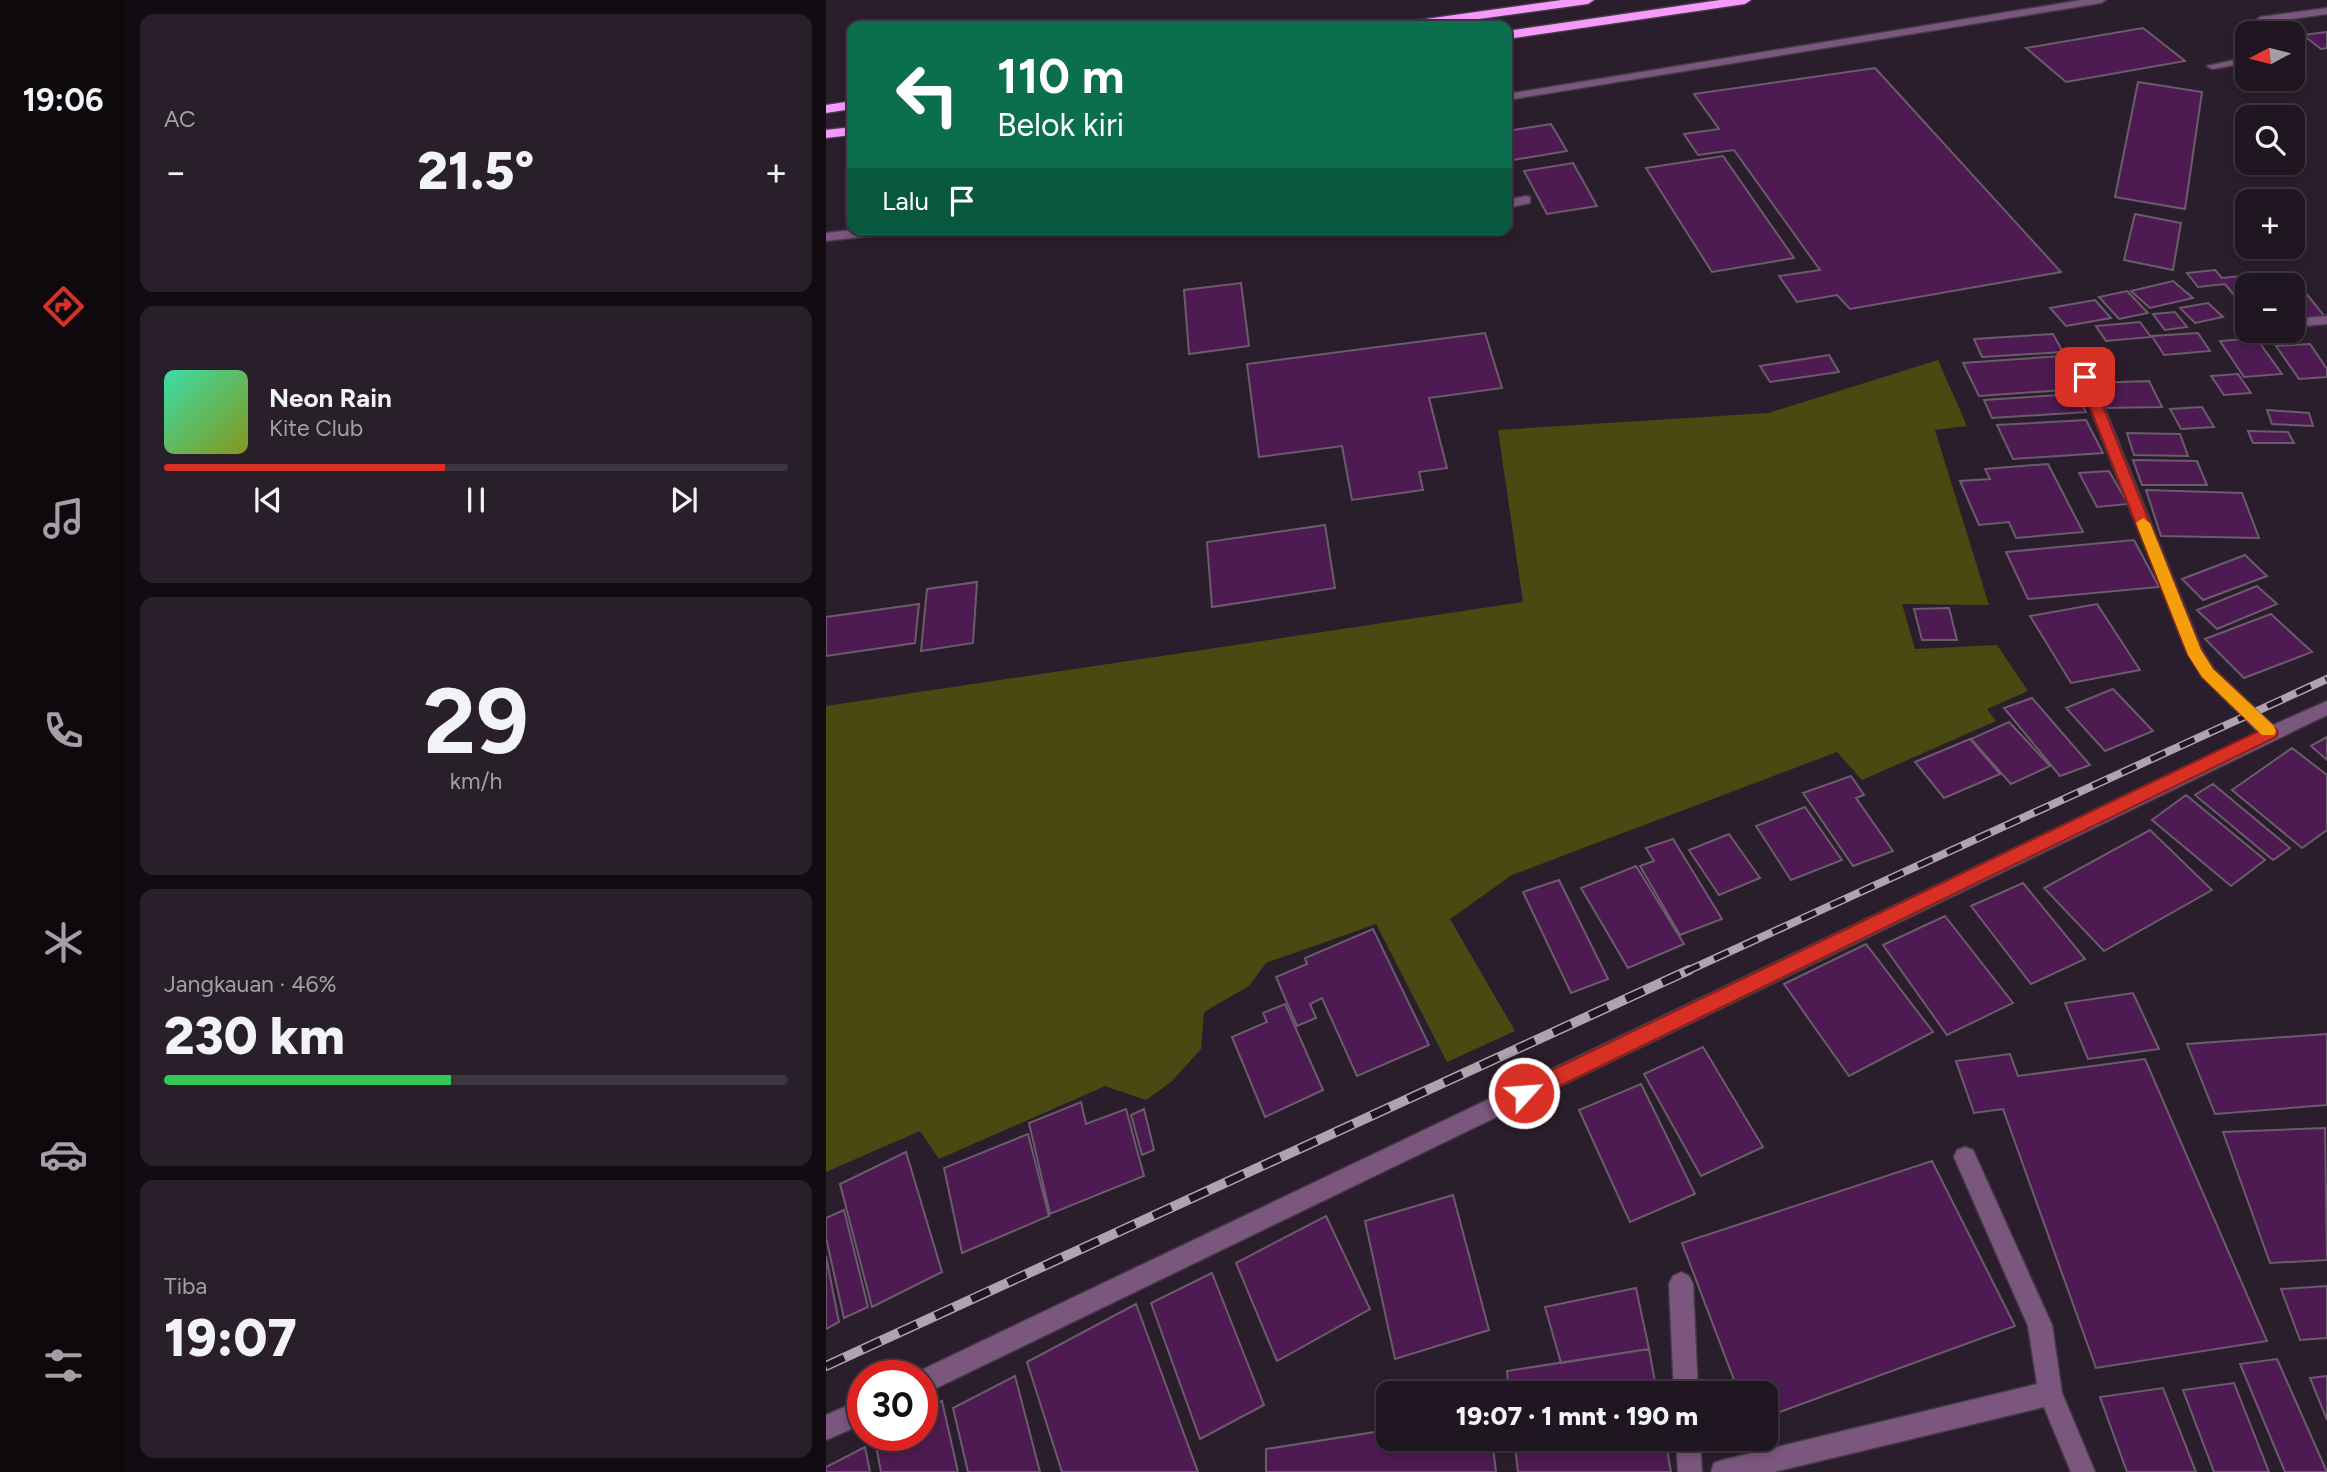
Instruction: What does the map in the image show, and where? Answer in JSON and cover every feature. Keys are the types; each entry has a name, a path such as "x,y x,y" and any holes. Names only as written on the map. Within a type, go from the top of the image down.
{"highway":[{"path":"1439,21 1588,0"},
{"path":"1512,34 1745,0"},
{"path":"826,109 847,106"},
{"path":"826,134 847,132"}],"street":[{"path":"1512,96 2101,0"},
{"path":"2260,21 2327,11"},
{"path":"2212,66 2235,62"},
{"path":"1512,203 1526,200"},
{"path":"826,237 847,235"},
{"path":"2305,322 2327,320"},
{"path":"2075,352 2194,651 2208,673 2270,733"},
{"path":"938,1376 2327,707"},
{"path":"1965,1157 2040,1325 2050,1393 2083,1472"},
{"path":"1681,1284 1685,1381"},
{"path":"1723,1472 2050,1393"},
{"path":"826,1428 847,1418"},
{"path":"1689,1451 1690,1472"}],"shaded area":[{"path":"1938,360 1967,426 1935,430 1989,605 1902,604 1915,649 1997,645 2028,691 1987,709 1996,721 1862,780 1837,752 1512,875 1450,919 1515,1031 1447,1062 1376,924 1266,963 1249,986 1204,1012 1201,1049 1171,1082 1146,1100 1105,1086 939,1159 920,1131 826,1172 826,706 1523,602 1498,430 1768,413"}],"building":[{"path":"2143,28 2185,61 2066,82 2026,48"},
{"path":"2327,32 2327,48 2321,49 2305,35"},
{"path":"1875,68 2061,272 1850,309 1837,295 1797,302 1779,276 1820,270 1734,150 1698,155 1684,134 1719,129 1694,94"},
{"path":"2138,82 2202,92 2185,209 2115,197"},
{"path":"1551,124 1567,151 1512,160 1512,130"},
{"path":"1723,156 1794,258 1712,272 1646,168"},
{"path":"1573,163 1597,206 1547,214 1524,171"},
{"path":"2135,214 2181,223 2173,270 2124,260"},
{"path":"2215,270 2222,278 2235,277 2235,296 2225,284 2198,287 2187,273"},
{"path":"2173,281 2193,298 2150,308 2131,291"},
{"path":"1241,283 1249,346 1189,354 1184,290"},
{"path":"2127,291 2148,313 2119,319 2099,297"},
{"path":"2305,292 2326,318 2305,319"},
{"path":"2095,300 2111,318 2066,326 2050,308"},
{"path":"2208,303 2223,317 2195,323 2180,308"},
{"path":"2175,312 2187,327 2165,330 2153,314"},
{"path":"2140,322 2151,337 2106,341 2096,326"},
{"path":"1485,333 1502,388 1429,398 1447,468 1419,472 1423,490 1352,500 1342,446 1259,457 1247,364"},
{"path":"2198,333 2210,351 2164,355 2152,336"},
{"path":"2053,334 2063,352 1982,357 1974,339"},
{"path":"2220,341 2260,343 2282,374 2244,377"},
{"path":"2310,344 2327,369 2327,377 2299,379 2276,346"},
{"path":"1829,355 1839,372 1770,382 1760,366"},
{"path":"2061,356 2078,389 1979,396 1963,363"},
{"path":"2238,374 2251,393 2224,395 2211,376"},
{"path":"2149,381 2162,407 2103,408 2092,383"},
{"path":"2076,394 2086,412 1992,418 1984,400"},
{"path":"2202,407 2214,427 2181,429 2170,409"},
{"path":"2267,410 2309,413 2313,426 2272,424"},
{"path":"2086,420 2103,453 2013,459 1997,425"},
{"path":"2248,431 2288,432 2294,443 2253,443"},
{"path":"2127,433 2180,434 2188,456 2134,455"},
{"path":"2133,460 2197,461 2207,485 2142,485"},
{"path":"2048,464 2083,532 2016,538 2009,522 1979,525 1960,481 1990,479 1985,469"},
{"path":"2109,471 2128,504 2097,507 2079,473"},
{"path":"2146,490 2242,493 2259,538 2161,536"},
{"path":"1325,525 1335,588 1212,607 1207,542"},
{"path":"2134,540 2159,587 2028,599 2006,552"},
{"path":"2245,555 2267,576 2203,600 2182,579"},
{"path":"977,582 973,643 921,651 927,589"},
{"path":"2257,586 2277,604 2217,629 2197,610"},
{"path":"919,604 915,643 826,656 826,617"},
{"path":"2097,604 2140,670 2071,683 2030,616"},
{"path":"1949,608 1957,640 1922,640 1914,609"},
{"path":"2271,614 2312,652 2244,678 2205,639"},
{"path":"2113,689 2153,731 2105,751 2066,708"},
{"path":"2032,698 2090,765 2060,776 2004,708"},
{"path":"2009,722 2050,766 2011,784 1971,739"},
{"path":"2327,737 2327,760 2311,746"},
{"path":"1970,739 2000,774 1944,798 1915,762"},
{"path":"2292,748 2327,775 2327,830 2302,848 2232,790"},
{"path":"1851,776 1864,795 1856,798 1893,851 1853,866 1803,793"},
{"path":"2213,784 2290,848 2273,860 2195,795"},
{"path":"2186,795 2265,860 2231,886 2152,820"},
{"path":"1805,807 1842,860 1791,880 1756,826"},
{"path":"2150,830 2212,890 2104,951 2044,888"},
{"path":"1729,834 1760,878 1719,895 1689,850"},
{"path":"1673,839 1722,919 1680,935 1640,866 1654,861 1646,848"},
{"path":"1636,866 1684,944 1628,968 1581,888"},
{"path":"1559,880 1608,979 1571,993 1523,892"},
{"path":"2023,883 2085,959 2031,984 1971,906"},
{"path":"1945,916 2013,1003 1947,1035 1883,945"},
{"path":"1373,929 1429,1045 1357,1076 1322,998 1310,1004 1316,1018 1297,1026 1276,977 1307,964 1305,958"},
{"path":"1866,944 1933,1032 1849,1076 1784,984"},
{"path":"2133,993 2159,1049 2088,1059 2065,1003"},
{"path":"1285,1004 1323,1090 1265,1117 1232,1037 1267,1022 1263,1013"},
{"path":"2327,1034 2327,1105 2215,1114 2187,1044"},
{"path":"1703,1047 1763,1147 1701,1176 1644,1074"},
{"path":"2010,1054 2018,1076 2145,1059 2267,1341 2096,1368 2003,1109 1974,1113 1956,1061"},
{"path":"1641,1084 1695,1194 1630,1222 1579,1110"},
{"path":"1081,1102 1086,1124 1126,1109 1144,1176 1050,1214 1029,1123"},
{"path":"1144,1109 1154,1150 1142,1155 1131,1115"},
{"path":"2325,1128 2327,1260 2270,1263 2223,1132"},
{"path":"1028,1134 1049,1216 962,1253 944,1168"},
{"path":"906,1152 942,1272 872,1307 840,1184"},
{"path":"1932,1161 2015,1326 1778,1413 1778,1381 1734,1381 1682,1243"},
{"path":"1453,1195 1489,1330 1395,1359 1365,1221"},
{"path":"844,1210 868,1307 844,1318 826,1238 826,1218"},
{"path":"1326,1216 1370,1309 1277,1361 1236,1263"},
{"path":"826,1256 839,1322 826,1329"},
{"path":"1212,1273 1264,1405 1200,1439 1151,1303"},
{"path":"2327,1286 2327,1338 2300,1340 2281,1289"},
{"path":"1636,1288 1649,1349 1561,1363 1545,1307"},
{"path":"1136,1304 1198,1472 1062,1472 1027,1362"},
{"path":"1649,1349 1655,1381 1508,1381 1507,1371"},
{"path":"2277,1359 2327,1472 2285,1472 2240,1364"},
{"path":"1015,1376 1040,1472 968,1472 953,1408"},
{"path":"2327,1376 2327,1420 2310,1378"},
{"path":"2234,1383 2269,1472 2214,1472 2183,1390"},
{"path":"2163,1388 2196,1472 2127,1472 2100,1397"},
{"path":"942,1401 958,1472 881,1472 877,1451 938,1451 938,1403"},
{"path":"1376,1432 1376,1451 1494,1451 1496,1472 1266,1472 1266,1449"},
{"path":"857,1451 866,1451 870,1472 826,1472 826,1467"},
{"path":"1516,1451 1667,1451 1671,1472 1518,1472"}],"railway":[{"path":"1685,972 2327,679"},
{"path":"826,1366 1689,970"}],"slow traffic":[{"path":"2143,523 2194,651 2208,673 2268,731"}],"route":[{"path":"1524,1093 2270,733 2208,673 2194,651 2085,377"}]}
